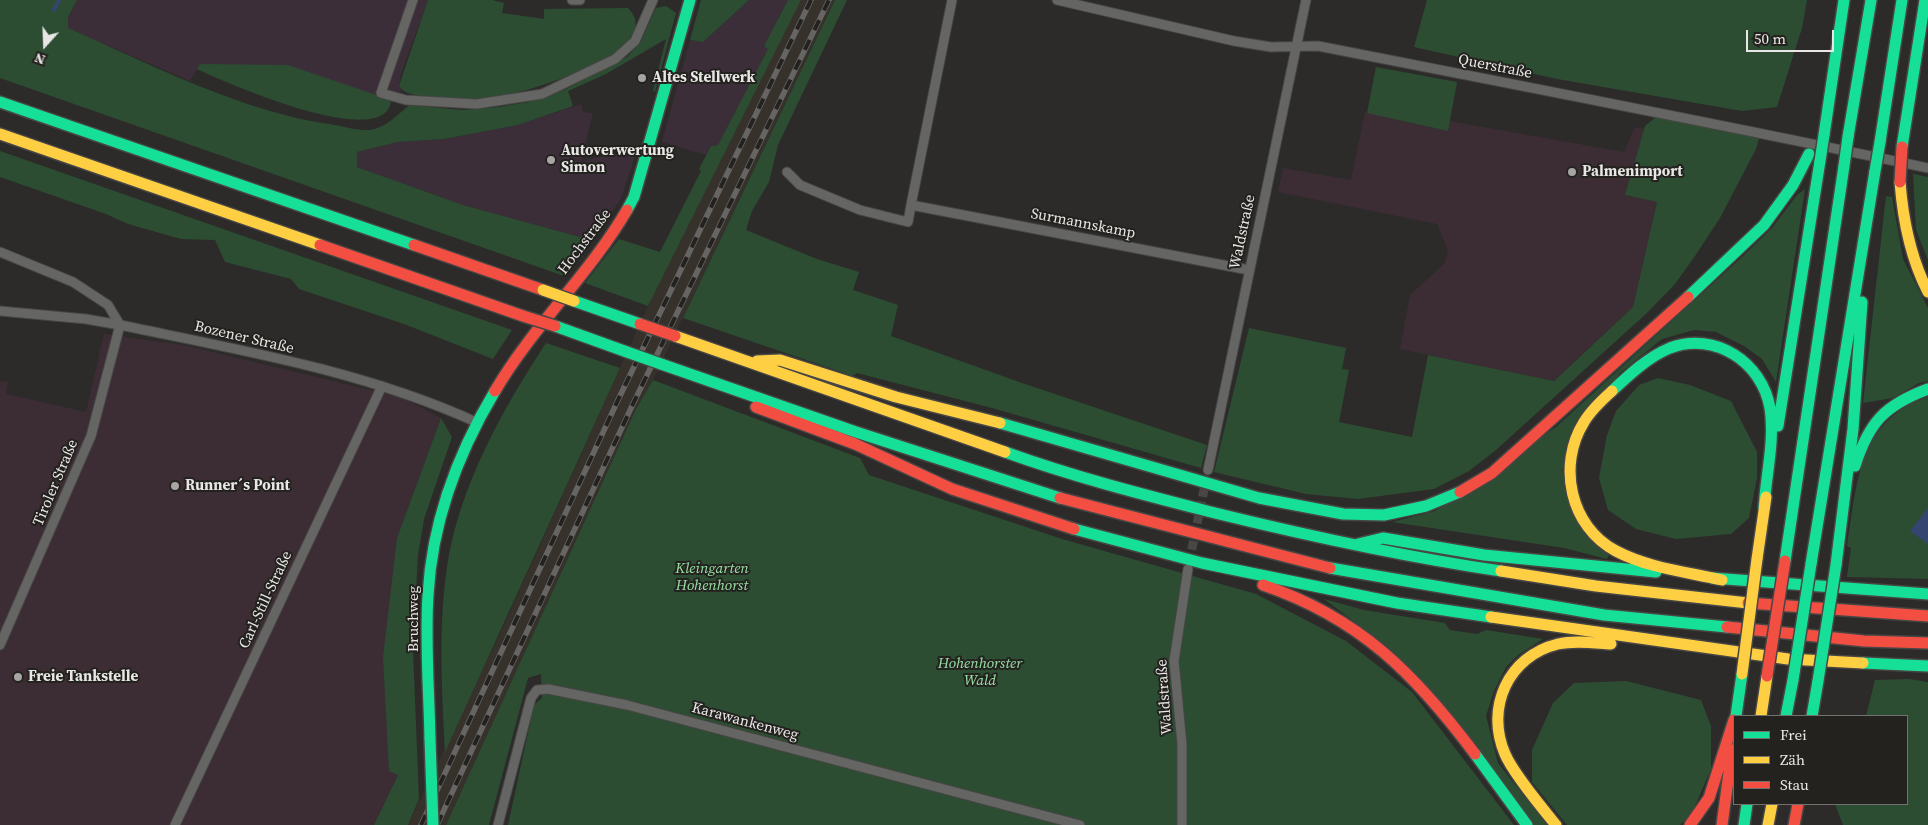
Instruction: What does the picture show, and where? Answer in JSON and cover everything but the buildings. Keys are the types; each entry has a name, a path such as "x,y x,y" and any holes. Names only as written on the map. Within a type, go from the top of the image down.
{"main road":[{"name":"Hochstraße","path":"476,422 520,352 620,223 634,197 690,0"},
{"path":"1736,715 1764,508 1820,161 1820,134 1833,74 1844,0"},
{"path":"1761,715 1848,137 1871,0"},
{"path":"1786,715 1902,0"},
{"path":"1925,0 1902,148 1900,182 1905,233 1915,268 1928,292"},
{"path":"0,102 1052,468 1265,525 1354,546 1484,570 1613,590 1717,602 1928,616"},
{"path":"0,134 856,432 1083,506 1317,566 1604,615 1845,639 1928,643"},
{"path":"748,361 780,360 896,397 954,410 1259,498 1343,514 1384,515 1426,506 1462,491 1492,473 1638,343 1764,225 1793,184 1820,134"},
{"path":"1812,715 1847,495 1863,304 1858,275"},
{"path":"1722,580 1625,556 1592,533 1583,520 1571,488 1570,464 1574,442 1583,424 1597,405 1653,356 1668,348 1693,343 1718,346 1750,365 1767,395 1772,416 1764,508"},
{"path":"1847,495 1858,456 1878,422 1893,404 1928,389"},
{"path":"741,391 754,407 855,444 952,489 1062,526 1202,563 1397,603 1685,645 1788,659 1897,666 1928,666"},
{"name":"Bruchweg","path":"433,825 428,594 433,544 447,490 460,454 476,422"},
{"path":"1354,546 1383,538 1484,555 1722,580 1928,593"},
{"path":"1202,563 1298,597 1334,615 1386,655 1418,685 1474,752 1527,825"},
{"path":"1556,825 1505,754 1498,734 1496,712 1501,690 1514,669 1532,654 1557,644 1582,642 1649,649 1685,645"},
{"path":"1897,666 1928,673"},
{"path":"1690,825 1709,798 1733,725"},
{"path":"1722,825 1733,740"},
{"path":"1744,825 1747,805"},
{"path":"1768,825 1772,805"},
{"path":"1794,825 1798,805"},
{"path":"1798,805 1799,825"}],"street":[{"path":"413,0 381,93 406,100 477,104 542,94 615,59 635,41 653,0"},
{"path":"572,0 580,0"},
{"path":"787,172 800,185 860,210 908,222 952,0"},
{"name":"Querstraße","path":"1057,0 1234,41 1271,47 1318,46 1758,132 1928,168"},
{"name":"Waldstraße","path":"1208,470 1306,0"},
{"name":"Surmannskamp","path":"911,205 1249,270"},
{"path":"0,252 73,282 108,305 120,325"},
{"name":"Bozener Straße","path":"0,311 86,319 120,325 353,376 430,401 476,422"},
{"name":"Tiroler Straße","path":"0,645 91,436 120,325"},
{"name":"Carl-Still-Straße","path":"175,825 382,386"},
{"name":"Waldstraße","path":"1182,825 1182,744 1174,661 1188,569"},
{"name":"Karawankenweg","path":"498,825 531,698 537,690 548,689 627,705 1080,825"}],"shaded area":[{"path":"77,0 428,0 401,74 399,86 402,90 391,100 200,64 190,81 67,28 68,17"},
{"path":"749,0 788,0 764,46 769,48 718,145 711,146 706,155 662,142 690,40 703,42"},
{"path":"801,0 835,0 653,380 636,409 446,825 408,825 497,640 648,306"},
{"path":"581,104 583,112 593,113 581,161 637,149 622,197 591,240 463,205 357,167 357,152 398,142 444,139 518,125"},
{"path":"1365,112 1447,131 1449,121 1624,152 1635,127 1644,129 1625,195 1657,202 1633,307 1553,381 1400,349 1410,295 1445,263 1448,250 1437,224 1278,192 1283,168 1351,180"},
{"path":"104,334 183,345 400,397 441,418 397,538 398,775 374,825 0,825 0,381 8,382 6,394 86,412"}],"green space":[{"path":"0,0 77,0 68,17 68,28 132,57 199,86 267,110 301,119 365,130 381,127 410,105 462,110 499,107 528,102 566,89 627,57 641,41 656,8 666,6 676,13 655,92 653,91 666,39 606,74 568,91 573,106 518,125 444,139 398,142 357,152 357,167 463,205 591,240 564,276 0,78"},
{"path":"428,0 492,0 504,3 502,13 544,19 544,9 628,8 636,24 629,40 612,54 588,68 534,88 479,99 419,96 406,92 399,86"},
{"path":"701,0 749,0 703,42 690,40"},
{"path":"788,0 801,0 648,306 585,283 619,239 660,252 701,171 699,169 711,146 718,145 768,49 764,46"},
{"path":"835,0 847,0 778,145 769,182 752,211 746,230 817,259 859,272 853,290 898,305 891,336 1022,383 1207,445 1201,468 992,408 857,373 853,376 683,318"},
{"path":"1427,0 1807,0 1802,28 1777,107 1742,111 1557,79 1414,47"},
{"path":"200,64 288,65 391,100 383,115 363,120 334,117 302,109 237,86 197,69"},
{"path":"1376,67 1457,82 1448,131 1367,113"},
{"path":"1656,117 1759,138 1756,149 1720,218 1675,284 1648,312 1496,450 1469,471 1434,489 1358,499 1306,494 1214,472 1249,328 1346,348 1342,369 1349,370 1339,422 1412,437 1428,355 1554,381 1633,307 1657,202 1625,195 1645,126"},
{"path":"0,151 512,330 493,359 404,324 299,289 291,279 225,262 215,240 181,239 128,224 106,214 0,177"},
{"path":"1913,174 1928,177 1928,260 1916,230"},
{"path":"1805,189 1776,382 1762,359 1744,346 1716,332 1694,330 1662,339 1619,374 1562,470 1609,555 1607,559 1564,548 1392,522 1435,511 1556,427 1743,256 1772,228 1797,195"},
{"path":"1886,196 1892,197 1903,259 1928,308 1928,381 1919,383 1893,398 1863,403"},
{"path":"546,343 620,368 445,752 442,613 447,567 453,537 461,508 484,450 514,395"},
{"path":"1658,378 1690,385 1731,401 1757,452 1757,478 1749,518 1731,534 1676,539 1636,529 1608,510 1599,478 1607,435 1616,411 1639,385"},
{"name":"Hohenhorster Wald","path":"653,380 860,458 869,475 1062,539 1256,594 1346,641 1412,692 1514,825 508,825 534,705 542,698 541,674 528,678 489,825 446,825 636,409"},
{"path":"1928,397 1928,579 1847,577 1851,548 1847,546 1850,523 1865,457 1874,438 1887,421 1905,407"},
{"path":"441,418 452,437 424,519 418,555 413,650 419,799 408,825 374,825 398,775 389,771 383,657 397,538"},
{"path":"1324,599 1364,610 1445,623 1450,630 1477,634 1486,630 1543,639 1518,655 1506,667 1494,691 1486,716 1498,763 1547,825 1534,825 1388,647"},
{"path":"1909,679 1928,682 1928,825 1843,825 1835,805 1908,805 1908,715 1866,715 1875,680"},
{"path":"1626,681 1701,700 1711,726 1711,769 1692,813 1680,825 1567,825 1532,782 1532,750 1553,703 1574,683"}],"water":[{"path":"1928,508 1928,544 1910,531"}],"waterway":[{"path":"54,10 59,0"}],"tunnel":[{"path":"1189,563 1206,480"}],"railway":[{"path":"421,825 618,400 811,0"},
{"path":"437,825 632,406 829,0"}],"traffic: fast":[{"path":"627,210 634,197 690,0"},
{"path":"1824,135 1844,0"},
{"path":"1848,137 1871,0"},
{"path":"1880,142 1902,0"},
{"path":"1902,147 1925,0"},
{"path":"0,102 414,245"},
{"path":"1820,161 1824,135"},
{"path":"1844,166 1848,137"},
{"path":"1875,171 1880,142"},
{"path":"1688,297 1764,225 1793,185 1809,154"},
{"path":"1778,426 1820,161"},
{"path":"1785,561 1844,166"},
{"path":"1811,564 1875,171"},
{"path":"574,301 640,324"},
{"path":"1836,565 1853,429 1862,302"},
{"path":"555,326 627,352"},
{"path":"1612,391 1646,361 1670,348 1687,344 1703,344 1719,347 1734,354 1747,364 1757,377 1765,392 1770,408 1771,445 1764,507"},
{"path":"627,352 661,364"},
{"path":"661,364 856,432 1060,498"},
{"path":"1855,466 1866,438 1881,417 1900,402 1928,389"},
{"path":"430,739 427,613 435,541 449,489 469,439 495,391"},
{"path":"1000,423 1259,498 1343,514 1384,515 1426,506 1460,492"},
{"path":"1005,452 1057,470 1250,522 1393,553 1501,571"},
{"path":"1074,529 1202,563 1397,603 1491,617"},
{"path":"1358,544 1383,538 1484,555 1656,572"},
{"path":"1793,680 1811,564"},
{"path":"1818,681 1836,565"},
{"path":"1330,568 1604,615 1727,627"},
{"path":"1712,578 1928,594"},
{"path":"1863,663 1928,666"},
{"path":"1736,715 1742,674"},
{"path":"1786,715 1793,680"},
{"path":"1812,715 1818,681"},
{"path":"430,739 433,825"},
{"path":"1475,754 1527,825"},
{"path":"1744,825 1747,805"}],"traffic: slow":[{"path":"0,134 320,245"},
{"path":"1900,182 1908,238 1916,266 1928,292"},
{"path":"543,290 574,301"},
{"path":"675,336 1005,452"},
{"path":"757,361 780,360 896,397 1000,423"},
{"path":"1612,391 1590,413 1584,422 1576,439 1571,457 1570,475 1573,494 1579,511 1588,527 1600,540 1628,557 1654,566 1722,580"},
{"path":"1757,559 1766,497"},
{"path":"1742,674 1757,559"},
{"path":"1501,571 1596,586 1748,603"},
{"path":"1491,617 1788,659 1863,663"},
{"path":"1556,825 1521,780 1505,754 1499,737 1498,719 1500,702 1505,686 1514,672 1526,660 1541,650 1571,642 1611,644"},
{"path":"1761,715 1767,676"},
{"path":"1768,825 1772,805"}],"traffic: jam":[{"path":"1900,182 1902,147"},
{"path":"495,391 526,344 596,257 627,210"},
{"path":"320,245 523,316"},
{"path":"414,245 543,290"},
{"path":"1460,492 1492,473 1688,297"},
{"path":"523,316 555,326"},
{"path":"640,324 675,336"},
{"path":"756,407 855,444 952,489 1074,529"},
{"path":"1060,498 1330,568"},
{"path":"1767,676 1785,561"},
{"path":"1263,585 1297,598 1329,614 1383,652 1430,698 1475,754"},
{"path":"1748,603 1928,616"},
{"path":"1727,627 1864,641 1928,643"},
{"path":"1690,825 1709,798 1733,723"},
{"path":"1722,825 1732,750"},
{"path":"1794,825 1798,805"}],"place":[{"name":"Altes Stellwerk","path":"642,78"},
{"name":"Autoverwertung Simon","path":"551,160"},
{"name":"Palmenimport","path":"1572,172"},
{"name":"Runner´s Point","path":"175,486"},
{"name":"Freie Tankstelle","path":"18,677"}],"park label":[{"name":"Kleingarten Hohenhorst","path":"712,578"}]}
